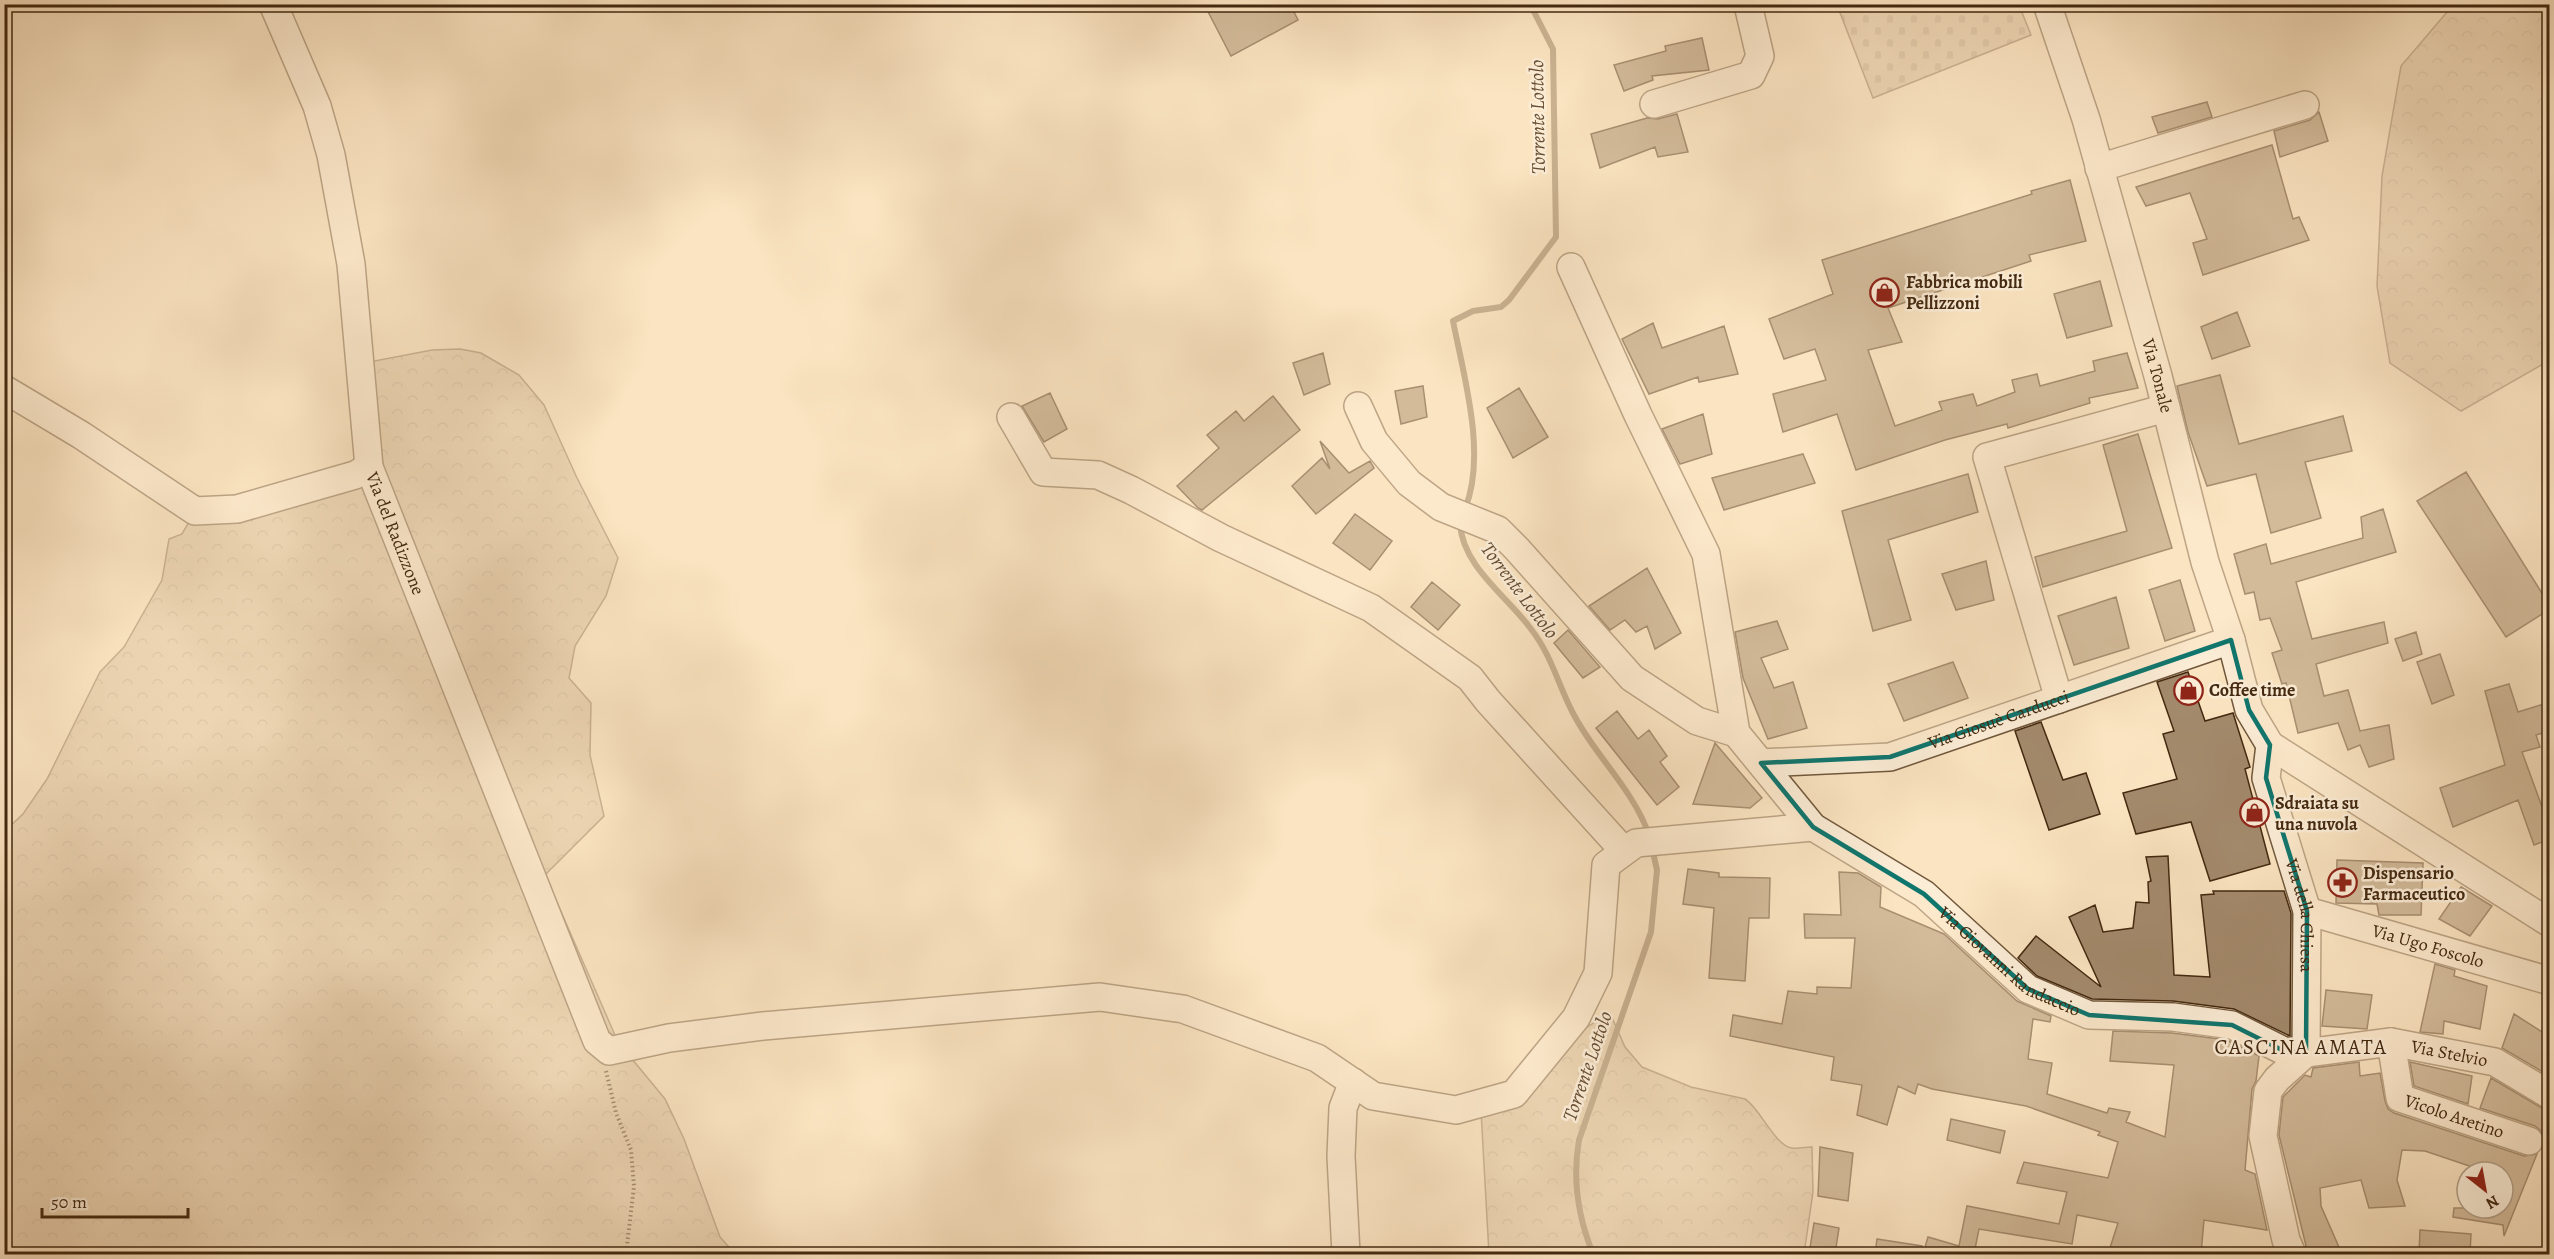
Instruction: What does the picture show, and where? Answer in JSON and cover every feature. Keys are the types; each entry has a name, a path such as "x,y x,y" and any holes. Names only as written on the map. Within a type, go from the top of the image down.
{"street":[{"name":"Via del Radizzone","path":"273,4 318,106 331,155 351,264 369,467 597,1041"},
{"path":"1654,104 1751,75 1760,56 1749,9 1753,4"},
{"name":"Via Tonale","path":"2047,4 2086,118 2166,408 2205,562 2231,640 2248,710 2270,745"},
{"path":"2099,168 2305,105"},
{"path":"1358,406 1374,441 1409,483 1441,507 1498,530 1632,678 1697,721 1736,733 1706,554 1638,415 1571,267"},
{"path":"4,390 81,435 195,512 237,509 355,475 369,467"},
{"path":"2059,699 1987,457 2166,408"},
{"path":"1011,417 1043,471 1098,475 1221,538 1371,608 1470,678 1630,847"},
{"name":"Via Giosuè Carducci","path":"1761,763 1890,757 2231,640"},
{"name":"Via Giovanni Randaccio","path":"1736,733 1813,827 1924,894 2028,988 2089,1016 2173,1017 2232,1025 2284,1051 2306,1053"},
{"path":"2270,745 2550,923"},
{"name":"Via della Chiesa","path":"2270,745 2266,778 2307,911 2306,1053"},
{"path":"597,1041 609,1051 669,1038 763,1026 1101,997 1183,1009 1317,1058 1373,1096 1456,1110 1514,1094 1576,1018 1598,973 1606,865 1630,847 1664,841 1813,827"},
{"name":"Via Ugo Foscolo","path":"2307,911 2550,981"},
{"name":"Via Stelvio","path":"2306,1053 2391,1042 2495,1062 2550,1095"},
{"name":"Vicolo Aretino","path":"2391,1042 2400,1098 2529,1141"},
{"path":"2292,1254 2283,1229 2263,1136 2268,1091 2277,1079 2306,1053"},
{"path":"1346,1254 1341,1156 1343,1108 1353,1082"}],"path":[{"path":"597,1041 616,1113 631,1150 634,1186 626,1254"}],"highlighted area":[{"path":"2231,640 2249,710 2270,745 2266,778 2307,911 2306,1053 2284,1051 2232,1025 2089,1015 2028,989 1924,894 1813,827 1761,763 1890,757"}],"green space":[{"path":"1837,5 2019,5 2031,35 1873,98"},
{"path":"2453,5 2550,5 2549,357 2545,363 2461,411 2390,363 2377,286 2382,176 2401,66"},
{"path":"460,349 481,353 519,375 544,405 577,478 618,558 606,596 575,646 569,678 591,703 590,755 604,816 545,875 618,1042 665,1099 684,1139 720,1237 735,1254 5,1254 5,831 23,814 47,779 100,672 124,647 162,580 169,539 182,534 193,515 378,473 369,362 432,350"},
{"path":"1610,1013 1625,1047 1642,1067 1691,1087 1745,1099 1786,1146 1812,1147 1813,1192 1804,1254 1489,1254 1481,1111 1551,1049"}],"building":[{"path":"1204,4 1290,4 1298,20 1231,56"},
{"path":"1702,38 1709,70 1652,76 1653,80 1624,91 1614,65 1666,51 1665,46"},
{"path":"2207,102 2212,117 2158,133 2152,117"},
{"path":"2319,112 2328,141 2280,157 2274,131 2310,120"},
{"path":"1677,114 1688,152 1658,157 1655,147 1600,168 1591,134 1647,118 1658,119"},
{"path":"2272,145 2293,219 2299,217 2309,240 2203,275 2193,243 2207,239 2190,193 2146,206 2136,187"},
{"path":"2070,180 2086,241 2029,255 2031,261 1888,308 1902,342 1868,350 1895,426 1942,410 1939,402 1973,394 1977,406 2015,392 2012,380 2037,374 2040,386 2095,371 2093,361 2127,353 2138,388 2089,398 2090,403 2008,428 2007,424 1945,440 1856,470 1837,414 1783,432 1773,394 1826,380 1815,349 1784,359 1769,319 1833,294 1822,260"},
{"path":"2100,281 2112,326 2067,338 2054,294"},
{"path":"2237,312 2250,346 2212,359 2201,327"},
{"path":"1653,323 1662,348 1724,326 1738,374 1699,382 1698,377 1649,394 1622,339"},
{"path":"1323,353 1330,384 1304,395 1293,363"},
{"path":"2220,375 2239,444 2343,416 2352,451 2305,462 2321,518 2271,533 2256,474 2207,486 2188,432 2177,386"},
{"path":"1423,386 1427,417 1401,424 1395,391"},
{"path":"1519,388 1548,437 1513,458 1487,408"},
{"path":"1050,393 1067,429 1044,442 1022,406"},
{"path":"1273,396 1300,430 1202,510 1198,508 1177,486 1219,448 1207,435 1236,411 1244,421"},
{"path":"1703,414 1712,454 1680,464 1662,429"},
{"path":"2138,434 2172,548 2043,587 2035,557 2127,531 2103,445"},
{"path":"1320,441 1349,473 1370,461 1374,468 1316,514 1292,486 1322,458 1330,469"},
{"path":"1803,454 1815,483 1724,510 1712,478"},
{"path":"2466,472 2550,606 2550,609 2506,637 2417,501"},
{"path":"1968,474 1978,512 1888,540 1911,620 1873,631 1842,511"},
{"path":"2383,509 2396,552 2296,582 2312,639 2384,622 2388,643 2316,664 2324,696 2348,690 2360,731 2389,725 2394,759 2369,767 2360,745 2348,750 2338,723 2298,733 2286,683 2282,684 2272,653 2282,650 2270,618 2260,620 2254,592 2245,594 2234,554 2266,544 2271,564 2363,538 2361,517"},
{"path":"1355,514 1392,541 1370,570 1333,543"},
{"path":"1986,561 1994,600 1956,610 1942,574"},
{"path":"1647,568 1681,633 1655,649 1647,626 1636,632 1625,620 1610,630 1589,606"},
{"path":"2180,580 2195,631 2165,641 2149,590"},
{"path":"1432,582 1460,605 1438,630 1411,607"},
{"path":"2116,597 2129,648 2074,665 2058,616"},
{"path":"1777,621 1788,649 1761,658 1774,688 1793,682 1807,728 1768,739 1743,678 1735,632"},
{"path":"1568,630 1600,667 1583,678 1554,643"},
{"path":"2416,632 2422,654 2403,661 2395,639"},
{"path":"2440,654 2454,695 2432,704 2417,662"},
{"path":"1953,662 1968,698 1904,721 1888,684"},
{"path":"2188,672 2205,721 2233,713 2250,767 2245,769 2270,864 2210,881 2191,822 2136,834 2123,793 2177,779 2163,734 2174,731 2157,682"},
{"path":"2509,684 2518,712 2550,702 2550,731 2536,735 2540,747 2522,752 2545,815 2550,815 2550,839 2534,845 2518,800 2453,827 2440,788 2505,765 2485,691"},
{"path":"1617,711 1638,739 1649,730 1667,756 1660,762 1679,787 1657,805 1596,728"},
{"path":"2041,722 2063,780 2086,773 2100,814 2049,830 2015,731"},
{"path":"1715,743 1762,798 1750,808 1693,804"},
{"path":"2168,856 2174,975 2210,977 2201,895 2214,894 2213,891 2284,891 2291,913 2290,1036 2234,1009 2173,1001 2092,999 2037,976 2018,958 2036,936 2101,987 2069,917 2095,905 2103,932 2133,928 2136,902 2149,903 2148,882 2151,881 2146,857"},
{"path":"2337,860 2423,863 2421,915 2379,915 2377,904 2336,903"},
{"path":"1688,869 1719,873 1719,877 1770,878 1769,918 1749,918 1745,981 1709,978 1714,908 1683,904"},
{"path":"1839,872 1858,873 1881,887 1880,907 1944,934 2017,1001 2051,1016 2050,1022 2033,1019 2028,1059 2052,1063 2047,1094 2107,1113 2109,1108 2130,1112 2126,1122 2165,1137 2174,1065 2110,1061 2113,1031 2172,1033 2227,1040 2259,1056 2256,1081 2252,1089 2245,1170 2255,1174 2267,1230 2204,1220 2201,1254 2108,1254 2118,1223 2077,1215 2072,1244 1979,1229 1974,1254 1923,1254 1928,1237 1959,1246 1967,1206 2059,1224 2067,1192 2017,1183 2024,1162 2108,1178 2118,1142 2098,1135 2100,1132 2026,1106 1932,1089 1918,1084 1915,1094 1898,1086 1887,1125 1857,1115 1862,1085 1831,1080 1834,1057 1730,1036 1733,1015 1782,1024 1788,991 1817,994 1817,987 1851,988 1855,938 1805,938 1804,914 1841,915"},
{"path":"2461,887 2492,906 2470,936 2439,919"},
{"path":"2435,964 2455,970 2454,976 2487,986 2480,1029 2444,1021 2443,1034 2420,1032"},
{"path":"2326,990 2372,995 2367,1029 2322,1026"},
{"path":"2514,1014 2550,1037 2550,1076 2502,1048"},
{"path":"2359,1062 2360,1076 2380,1073 2385,1101 2388,1109 2394,1113 2524,1156 2537,1154 2515,1209 2515,1160 2455,1161 2425,1151 2402,1150 2397,1180 2405,1206 2369,1208 2361,1180 2320,1188 2321,1206 2342,1254 2308,1254 2279,1135 2283,1097 2305,1075 2311,1077 2313,1068"},
{"path":"2410,1062 2472,1076 2468,1104 2414,1086"},
{"path":"2491,1078 2545,1110 2542,1118 2550,1124 2550,1135 2544,1141 2541,1131 2535,1126 2480,1108"},
{"path":"1951,1119 2005,1131 2000,1153 1947,1140"},
{"path":"1820,1147 1853,1153 1848,1201 1818,1196"},
{"path":"2472,1220 2510,1220 2504,1236 2503,1225"},
{"path":"1814,1223 1839,1228 1835,1254 1809,1254"},
{"path":"2420,1230 2471,1234 2470,1254 2419,1254"},
{"path":"1877,1239 1922,1246 1921,1254 1875,1254"}],"waterway":[{"name":"Torrente Lottolo","path":"1465,509 1471,488 1474,441 1453,321 1473,311 1501,307 1509,300 1556,237 1553,49 1530,4"},
{"name":"Torrente Lottolo","path":"1460,524 1469,554 1477,567 1538,639 1550,660 1574,715 1634,803 1649,835"},
{"name":"Torrente Lottolo","path":"1593,1254 1580,1212 1576,1184 1579,1140 1651,932 1657,870 1652,848"}],"place":[{"name":"Fabbrica mobili Pellizzoni","path":"1885,292"},
{"name":"Coffee time","path":"2188,690"},
{"name":"Sdraiata su una nuvola","path":"2254,813"},
{"name":"Dispensario Farmaceutico","path":"2342,883"}],"district":[{"name":"CASCINA AMATA","path":"2301,1047"}]}
